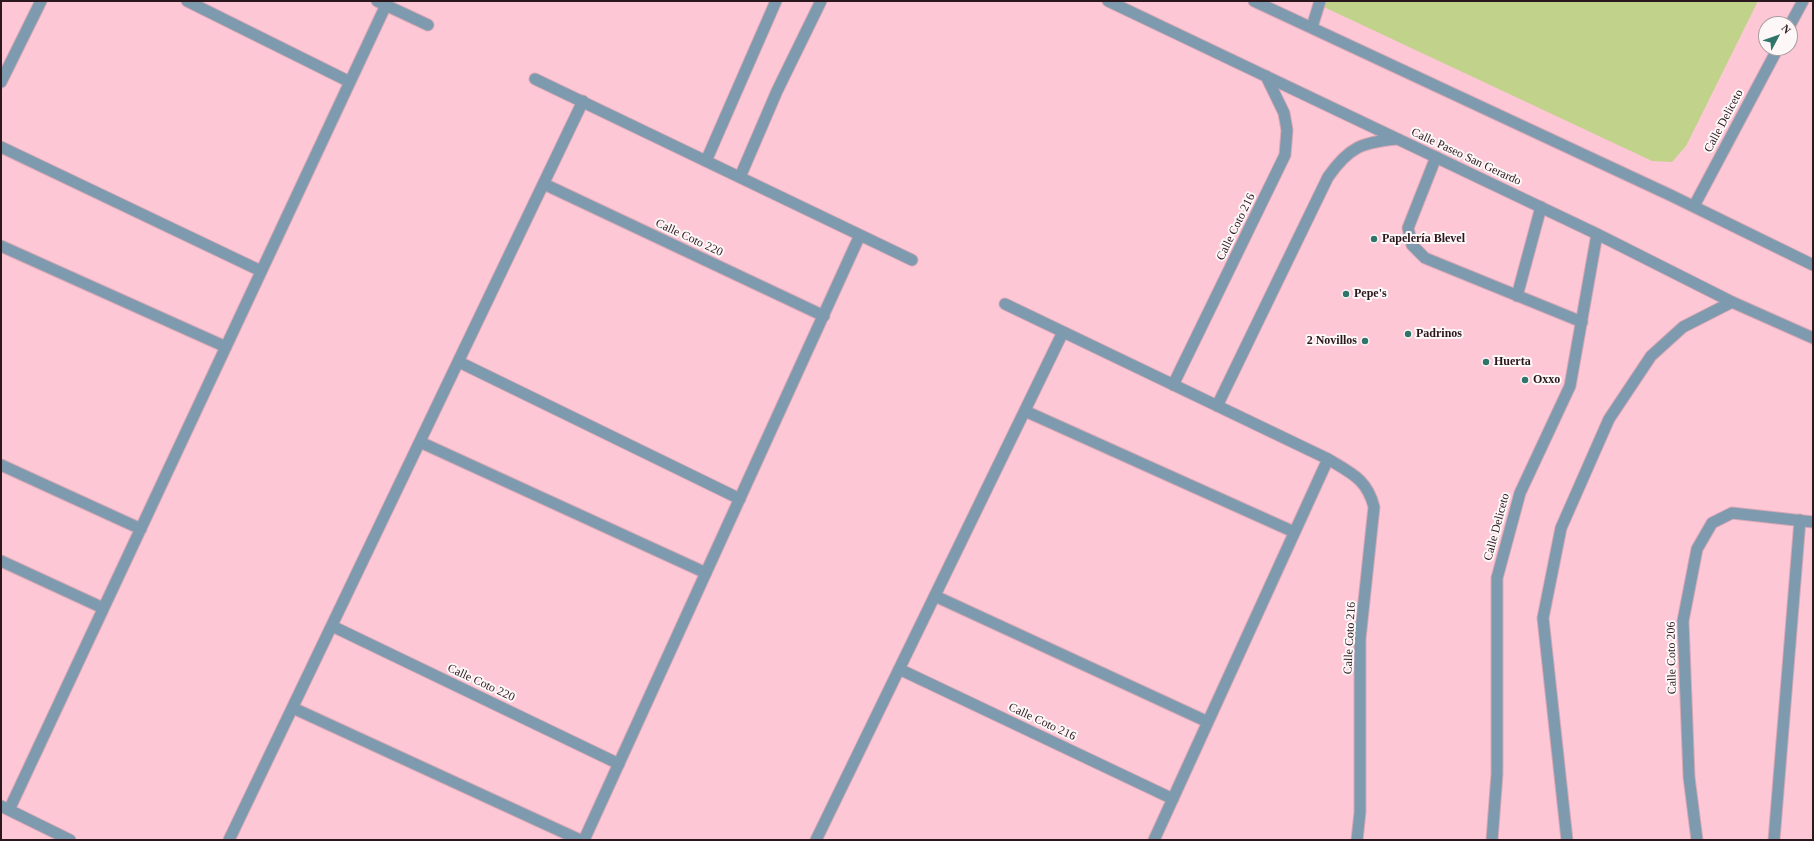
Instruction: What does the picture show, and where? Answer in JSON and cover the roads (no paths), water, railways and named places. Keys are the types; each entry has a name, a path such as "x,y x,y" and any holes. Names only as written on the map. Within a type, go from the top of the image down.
{"street":[{"path":"1,82 41,1"},
{"path":"187,1 350,82"},
{"path":"706,161 776,1"},
{"path":"740,177 777,91 822,1"},
{"name":"Calle Paseo San Gerardo","path":"1108,1 1598,234 1732,302 1813,338"},
{"path":"1254,1 1266,4 1694,206 1813,265"},
{"path":"1312,27 1320,1"},
{"path":"1795,16 1803,1"},
{"path":"70,840 5,808 141,529 350,82 381,3 428,25"},
{"name":"Calle Deliceto","path":"1694,206 1774,56"},
{"name":"Calle Coto 216","path":"1173,385 1285,155 1287,130 1284,113 1266,76"},
{"path":"535,79 912,260"},
{"path":"229,840 459,362 582,102"},
{"path":"1217,406 1331,172 1338,163 1357,147 1372,141 1398,139"},
{"path":"1,147 261,271"},
{"path":"1436,156 1408,228 1412,245 1425,258 1582,322"},
{"name":"Calle Coto 220","path":"544,184 824,316"},
{"path":"1517,296 1541,207"},
{"name":"Calle Deliceto","path":"1492,840 1497,774 1497,578 1520,493 1570,386 1598,234"},
{"path":"584,840 860,235"},
{"path":"1,246 226,346"},
{"path":"1567,840 1543,618 1561,528 1609,419 1651,356 1683,327 1732,302"},
{"name":"Calle Coto 216","path":"1005,304 1328,459 1361,479 1371,496 1374,507 1360,639 1360,812 1357,840"},
{"path":"816,840 1063,332"},
{"path":"459,362 740,499"},
{"path":"1025,411 1294,532"},
{"path":"420,442 706,573"},
{"path":"1154,840 1328,459"},
{"path":"1,466 141,529"},
{"name":"Calle Coto 206","path":"1697,840 1689,776 1683,621 1697,548 1712,522 1732,513 1813,522"},
{"path":"1774,840 1800,520"},
{"path":"1,560 103,608"},
{"path":"935,596 1208,722"},
{"name":"Calle Coto 220","path":"332,626 619,764"},
{"name":"Calle Coto 216","path":"899,669 1173,799"},
{"path":"293,708 580,840"}],"place":[{"name":"Papelería Blevel","path":"1374,239"},
{"name":"Pepe's","path":"1346,294"},
{"name":"Padrinos","path":"1408,334"},
{"name":"2 Novillos","path":"1365,341"},
{"name":"Huerta","path":"1486,362"},
{"name":"Oxxo","path":"1525,380"}]}
